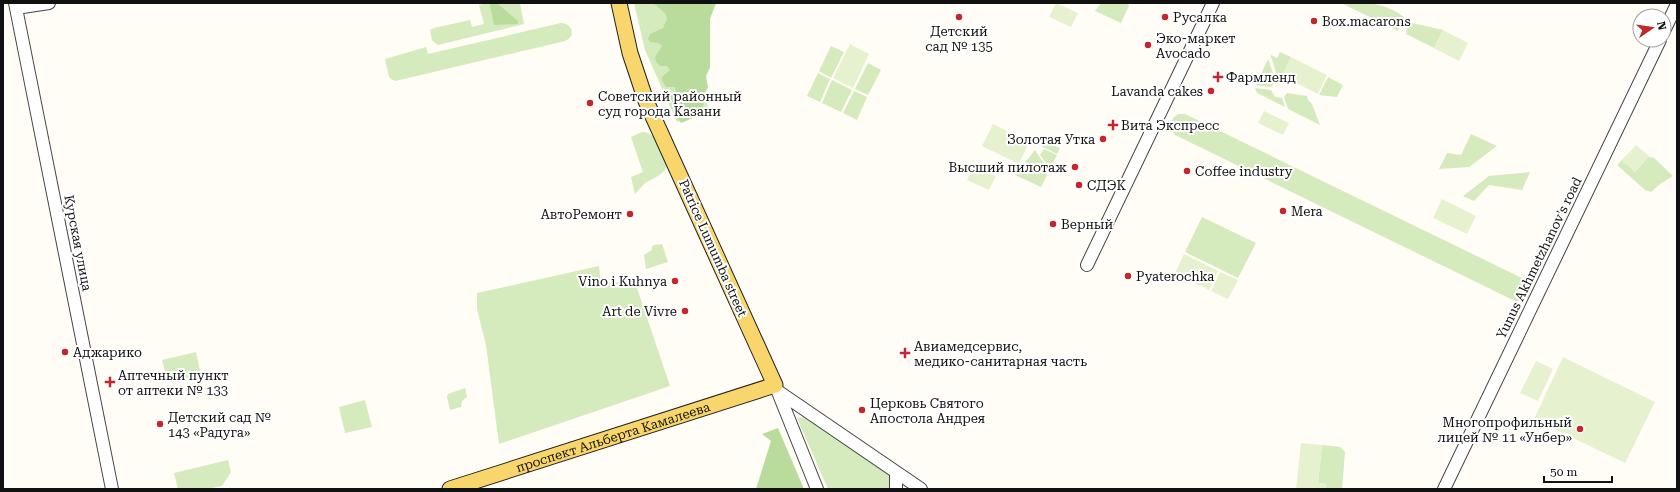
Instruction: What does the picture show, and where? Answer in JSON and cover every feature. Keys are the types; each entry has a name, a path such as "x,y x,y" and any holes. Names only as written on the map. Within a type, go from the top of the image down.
{"main road":[{"name":"Patrice Lumumba street","path":"619,3 630,53 646,100 777,388"},
{"name":"проспект Альберта Камалеева","path":"450,489 777,388"}],"street":[{"path":"16,6 49,3"},
{"path":"1087,265 1213,3"},
{"path":"1672,14 1677,4"},
{"name":"Курская улица","path":"16,6 112,489"},
{"name":"Yunus Akhmetzhanov's road","path":"1444,489 1656,48"},
{"path":"777,388 919,489"},
{"name":"Patrice Lumumba street","path":"777,388 817,489"},
{"path":"896,472 896,489"}],"green space":[{"path":"487,3 520,3 524,24 438,45 432,40 430,30 434,28 470,20 472,27 484,24 479,5"},
{"path":"491,3 497,3 518,21 518,24 494,25 490,5"},
{"path":"634,3 703,3 696,43 708,108 677,122 645,50"},
{"path":"653,3 716,3 710,19 710,67 706,76 708,87 704,96 703,110 700,115 681,123 669,97 676,92 675,87 666,87 662,81 662,77 670,70 667,66 660,66 656,62 655,57 662,46 659,43 650,42 648,39 650,34 663,28 667,19 665,13"},
{"path":"1056,3 1078,13 1071,27 1049,17"},
{"path":"1101,3 1127,3 1129,6 1121,23 1095,11"},
{"path":"1341,3 1374,4 1389,8 1404,17 1398,31"},
{"path":"1408,22 1443,30 1434,48 1406,34"},
{"path":"561,23 568,25 572,30 571,36 565,41 395,81 389,77 385,59 426,47 428,54"},
{"path":"1443,30 1468,43 1459,61 1434,48"},
{"path":"850,44 869,54 853,88 833,78"},
{"path":"831,46 844,52 831,78 819,71"},
{"path":"1280,52 1291,57 1282,76 1278,78 1271,55 1277,58"},
{"path":"1291,57 1327,75 1318,94 1282,76"},
{"path":"1268,59 1276,81 1271,87 1256,85"},
{"path":"868,63 881,70 868,95 855,89"},
{"path":"818,73 830,79 820,102 807,96"},
{"path":"1328,77 1343,85 1337,97 1319,95"},
{"path":"832,80 852,90 841,112 822,103"},
{"path":"1255,88 1271,90 1275,97 1282,98 1285,107 1257,93"},
{"path":"854,91 867,97 857,120 843,113"},
{"path":"1287,93 1307,96 1308,100 1312,104 1320,125 1288,109 1284,97"},
{"path":"1264,111 1289,123 1283,135 1258,123"},
{"path":"1178,114 1185,114 1526,280 1530,286 1529,296 1523,301 1515,301 1175,135 1171,129 1171,124 1173,118"},
{"path":"993,124 1029,142 1019,164 982,146"},
{"path":"642,132 652,135 661,149 667,165 661,174 644,184 635,194 631,177 643,172 631,137"},
{"path":"1471,134 1497,146 1469,167 1439,169 1447,153 1461,155"},
{"path":"1033,137 1060,148 1057,154 1031,141"},
{"path":"1636,145 1649,156 1635,172 1622,160"},
{"path":"1044,149 1057,155 1050,169 1040,155"},
{"path":"1035,150 1049,171 1041,187 1015,175"},
{"path":"1649,156 1651,158 1653,157 1673,176 1651,192 1645,190 1617,165 1622,160 1635,172"},
{"path":"974,166 996,176 989,190 967,180"},
{"path":"1530,172 1522,190 1489,185 1474,201 1463,196 1489,176"},
{"path":"1442,199 1476,216 1467,234 1433,218"},
{"path":"1202,217 1256,243 1238,278 1185,252"},
{"path":"662,244 668,262 646,269 644,255 652,250 652,246"},
{"path":"1184,254 1218,271 1209,290 1175,273"},
{"path":"599,266 601,283 635,282 670,386 499,444 486,345 477,309 477,293"},
{"path":"1220,272 1238,280 1228,299 1211,291"},
{"path":"196,352 201,375 168,382 162,360"},
{"path":"1563,357 1655,402 1625,463 1534,419"},
{"path":"1536,361 1553,369 1538,401 1520,393"},
{"path":"465,388 467,397 462,401 461,407 450,410 447,397 448,394"},
{"path":"365,400 372,427 345,433 339,407"},
{"path":"805,417 890,476 890,489 828,489 797,418"},
{"path":"778,428 804,489 756,489 771,441 762,434"},
{"path":"1301,443 1322,445 1318,483 1326,484 1325,489 1296,489"},
{"path":"1322,445 1340,447 1345,452 1342,489 1325,489 1326,484 1318,483"},
{"path":"228,460 231,472 222,486 206,489 178,489 174,473"}],"place":[{"name":"Детский сад № 135","path":"959,17"},
{"name":"Русалка","path":"1165,17"},
{"name":"Box.macarons","path":"1314,21"},
{"name":"Эко-маркет Avocado","path":"1148,45"},
{"name":"Фармленд","path":"1218,77"},
{"name":"Lavanda cakes","path":"1211,91"},
{"name":"Советский районный суд города Казани","path":"590,103"},
{"name":"Вита Экспресс","path":"1113,125"},
{"name":"Золотая Утка","path":"1103,139"},
{"name":"Высший пилотаж","path":"1075,167"},
{"name":"Coffee industry","path":"1187,171"},
{"name":"СДЭК","path":"1079,185"},
{"name":"Mera","path":"1283,211"},
{"name":"АвтоРемонт","path":"630,214"},
{"name":"Верный","path":"1053,224"},
{"name":"Pyaterochka","path":"1128,276"},
{"name":"Vino i Kuhnya","path":"675,281"},
{"name":"Art de Vivre","path":"685,311"},
{"name":"Аджарико","path":"65,352"},
{"name":"Авиамедсервис, медико-санитарная часть","path":"905,353"},
{"name":"Аптечный пункт от аптеки № 133","path":"110,382"},
{"name":"Церковь Святого Апостола Андрея","path":"862,410"},
{"name":"Детский сад № 143 «Радуга»","path":"160,424"},
{"name":"Многопрофильный лицей № 11 «Унбер»","path":"1580,429"}]}
